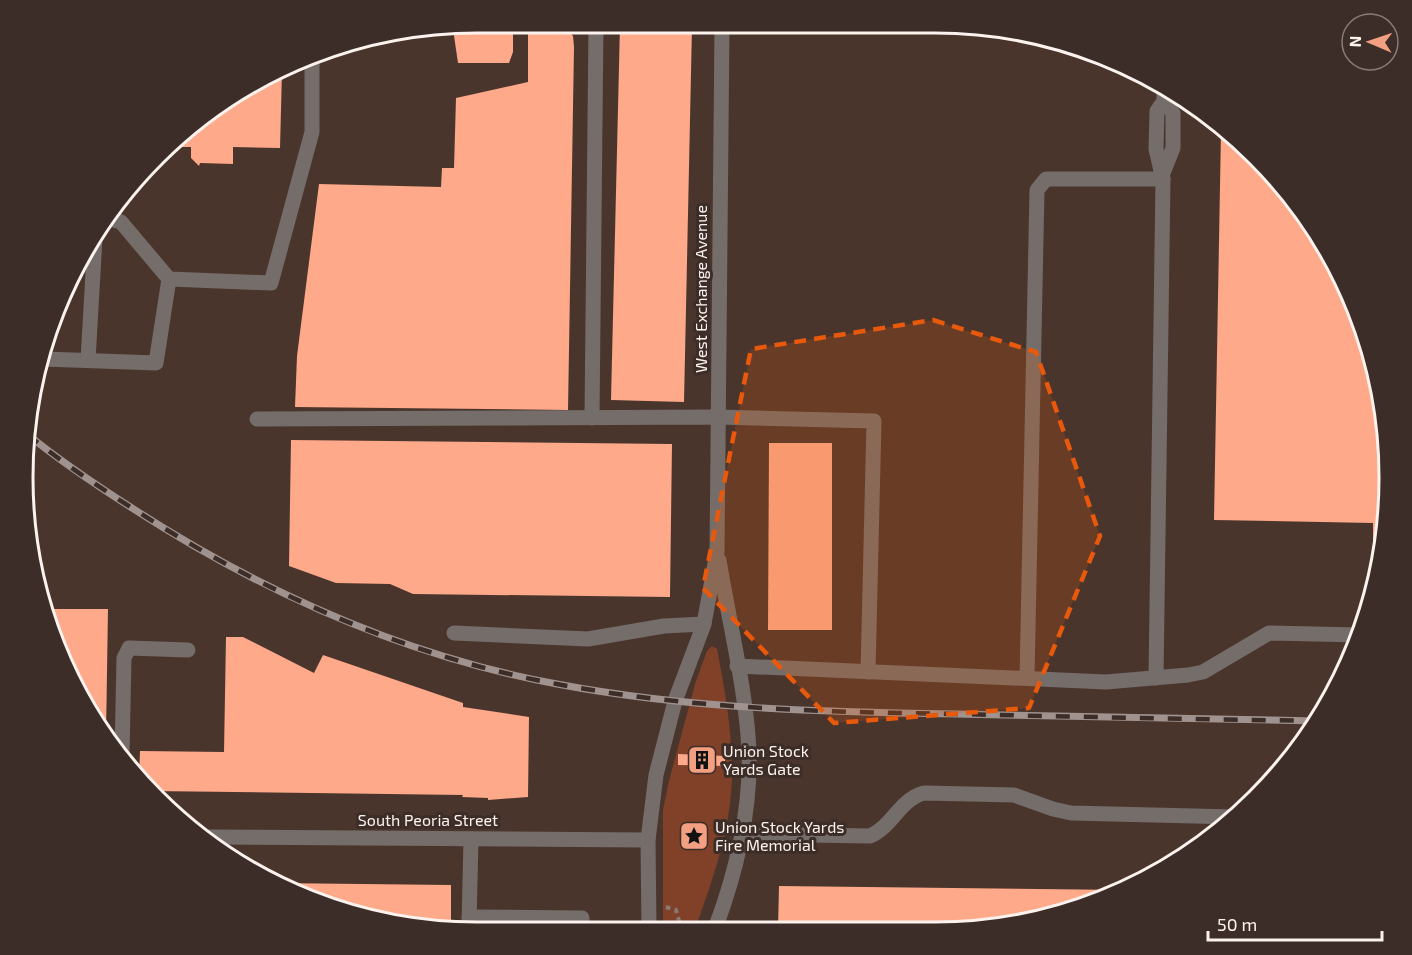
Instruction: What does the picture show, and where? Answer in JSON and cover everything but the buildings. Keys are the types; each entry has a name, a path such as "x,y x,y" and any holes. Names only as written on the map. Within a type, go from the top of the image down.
{"street":[{"path":"592,418 596,33"},
{"name":"West Exchange Avenue","path":"649,922 648,840 656,775 675,700 704,624 717,552 722,33"},
{"path":"115,221 121,222 169,279 271,283 312,132 312,65"},
{"path":"1156,678 1163,176 1155,149 1157,111 1163,97"},
{"path":"1027,678 1037,190 1046,179 1163,176"},
{"path":"88,360 94,253"},
{"path":"49,359 156,363 169,279"},
{"path":"257,419 718,417 874,421 868,672"},
{"name":"West Exchange Avenue","path":"717,552 745,708 749,751 745,820 726,900 718,922"},
{"path":"453,633 588,639 664,626 704,624"},
{"path":"737,666 1106,682 1203,672 1269,633 1350,635"},
{"path":"122,744 124,658 129,648 188,650"},
{"path":"741,834 870,836 878,833 910,799 924,793 1014,795 1071,813 1222,817"},
{"name":"South Peoria Street","path":"217,837 648,840"},
{"path":"471,839 469,921 527,922 582,918 582,922"}],"path":[{"path":"662,906 676,910 679,922"}],"highlighted area":[{"path":"933,320 1036,352 1100,536 1029,708 834,723 703,588 751,349"}],"shaded area":[{"path":"934,33 993,37 1050,48 1105,67 1157,93 1228,143 1269,184 1287,207 1319,255 1333,281 1345,307 1364,362 1378,448 1379,478 1375,536 1364,593 1355,620 1345,648 1319,700 1269,771 1228,812 1205,830 1157,862 1131,876 1105,888 1050,907 964,921 478,922 419,918 362,907 307,888 255,862 184,812 143,771 93,700 67,648 48,593 34,507 34,448 42,391 57,335 79,281 93,255 125,207 163,163 207,125 255,93 307,67 362,48 448,34"},
{"path":"712,646 717,649 725,695 732,757 729,812 715,872 697,922 663,922 663,810 695,684 707,651"}],"railway":[{"path":"35,440 78,472 181,539 283,593 390,638 500,672 557,684 656,699 756,708 1306,721"}],"place":[{"name":"Union Stock Yards Gate","path":"702,760"},
{"name":"Union Stock Yards Fire Memorial","path":"694,836"}]}
